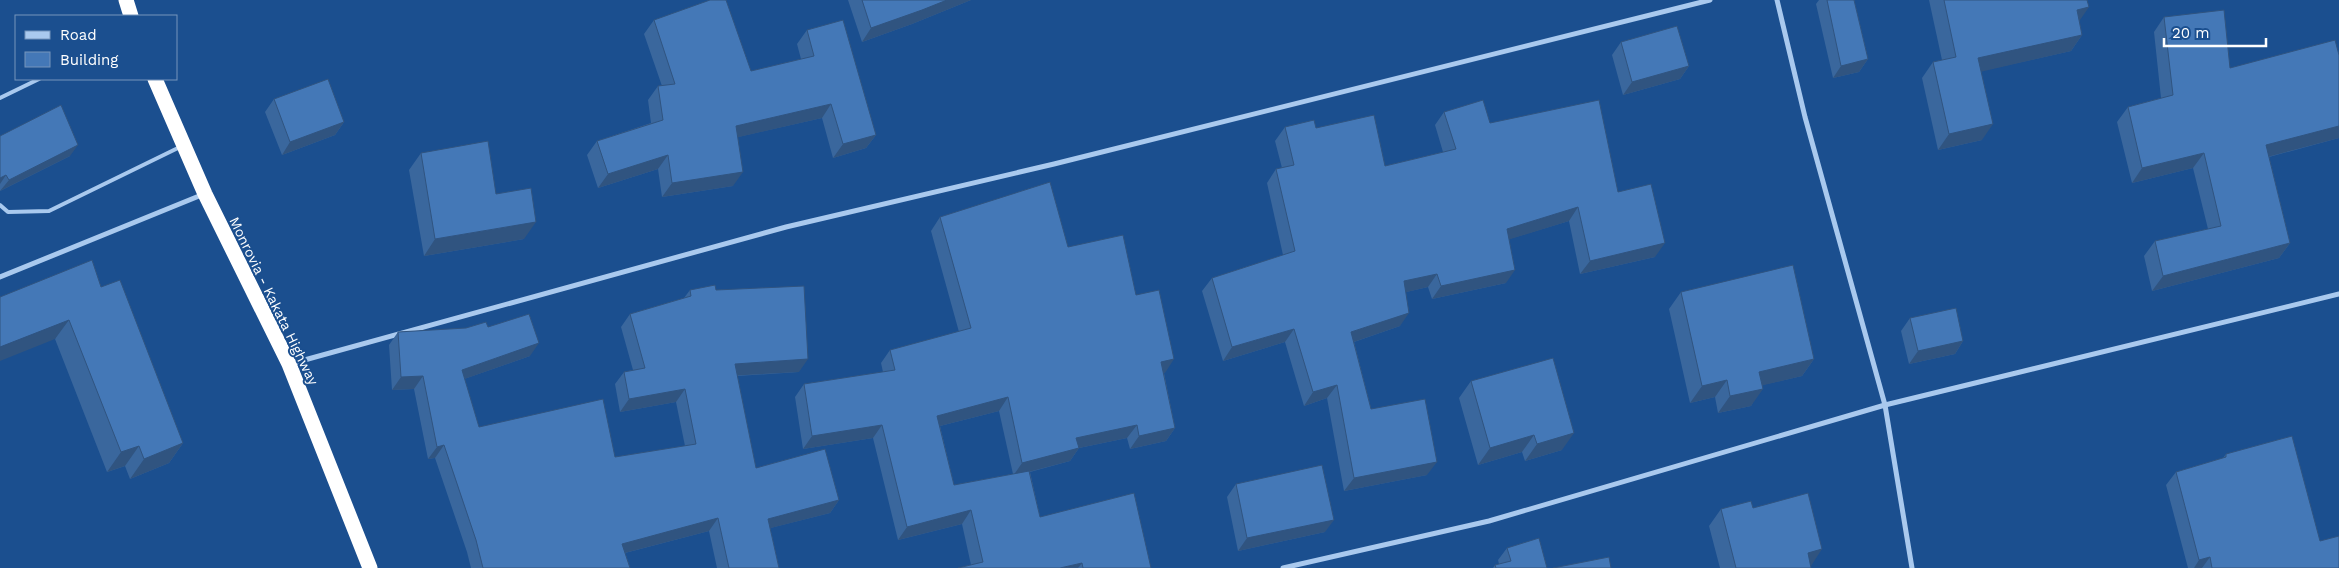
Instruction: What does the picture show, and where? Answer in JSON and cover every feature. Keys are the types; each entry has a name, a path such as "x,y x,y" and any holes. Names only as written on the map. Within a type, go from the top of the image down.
{"highway":[{"path":"126,0 131,15"},
{"name":"Monrovia - Kakata Highway","path":"155,80 204,194 290,364 370,568"}],"street":[{"path":"290,364 786,227 1044,166 1710,0"},
{"path":"1777,0 1805,117 1885,405 1912,568"},
{"path":"0,277 204,194"},
{"path":"1283,568 1489,521 1885,405 2339,294"}],"lane":[{"path":"0,98 37,80"},
{"path":"0,205 8,212 48,210 184,145"}],"building":[{"path":"710,0 726,0 751,71 814,56 807,30 843,20 876,135 843,144 831,104 736,126 743,172 672,183 668,155 608,174 597,141 663,120 658,86 675,84 654,20"},
{"path":"862,0 947,0 871,28"},
{"path":"1827,0 1854,0 1868,59 1841,66"},
{"path":"1944,0 2087,0 2089,7 2077,10 2082,35 1978,58 1993,124 1949,134 1933,62 1956,57"},
{"path":"2224,10 2230,68 2335,40 2339,55 2339,126 2266,145 2290,243 2163,276 2155,241 2221,226 2204,153 2142,168 2128,107 2173,95 2164,17"},
{"path":"1677,26 1689,66 1632,82 1621,42"},
{"path":"328,79 344,122 290,142 274,99"},
{"path":"1483,100 1490,123 1599,100 1618,192 1651,184 1665,243 1590,261 1578,207 1507,229 1515,270 1441,286 1437,274 1404,281 1409,313 1351,332 1371,409 1425,399 1437,462 1354,478 1337,385 1313,392 1294,329 1232,347 1212,278 1295,251 1276,169 1294,165 1285,127 1314,120 1316,128 1374,115 1385,166 1456,149 1444,112"},
{"path":"61,105 78,145 9,180 6,175 0,178 0,136"},
{"path":"488,141 496,194 531,188 536,222 435,239 421,153"},
{"path":"1050,182 1068,247 1123,235 1136,295 1159,290 1174,359 1161,362 1175,428 1139,436 1137,425 1076,438 1079,448 1022,463 1008,397 937,416 954,485 1029,471 1040,517 1134,493 1151,568 1083,568 1082,563 1060,568 958,568 983,562 971,510 907,527 882,425 812,436 804,384 895,370 890,350 971,328 940,217"},
{"path":"92,260 101,287 120,280 183,443 144,459 139,446 121,452 69,320 0,347 0,297"},
{"path":"1793,265 1814,359 1759,372 1763,389 1730,396 1727,380 1702,386 1681,292"},
{"path":"715,285 716,290 804,286 808,359 735,364 756,468 825,449 839,500 768,519 779,568 729,568 718,518 622,544 630,568 483,568 476,540 444,445 437,447 423,376 401,377 398,332 466,328 486,322 488,327 529,314 539,343 462,370 479,427 603,399 615,457 696,444 685,389 629,399 624,372 645,368 630,314 691,296 690,290"},
{"path":"1956,308 1963,341 1918,351 1910,318"},
{"path":"1553,358 1574,433 1537,444 1534,435 1490,448 1471,381"},
{"path":"2292,436 2320,541 2339,536 2339,568 2212,568 2210,557 2199,560 2176,472 2226,457 2226,454"},
{"path":"1322,465 1334,520 1247,538 1236,484"},
{"path":"1808,493 1822,549 1808,553 1811,568 1736,568 1721,509 1751,501 1753,508"},
{"path":"1539,538 1547,568 1496,568 1495,565 1511,561 1507,548"},
{"path":"1609,557 1611,568 1553,568"}]}
